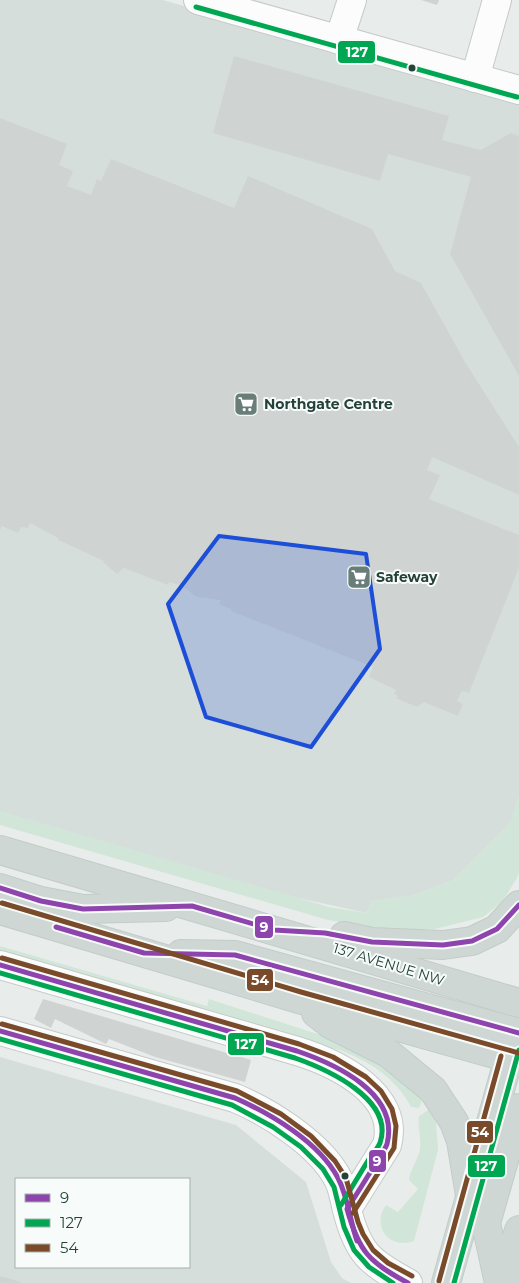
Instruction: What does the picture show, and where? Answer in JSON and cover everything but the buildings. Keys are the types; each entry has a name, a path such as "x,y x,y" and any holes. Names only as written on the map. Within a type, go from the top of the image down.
{"main road":[{"name":"137 AVENUE NW","path":"0,850 519,1003"},
{"path":"0,888 41,901 83,909 192,906"},
{"path":"274,930 325,933 372,942 443,944 472,941 497,929 519,905"},
{"path":"0,910 299,999 517,1043"},
{"path":"144,953 235,955 517,1043"},
{"path":"299,999 330,1024 388,1053 433,1090 450,1116 461,1141 470,1195"},
{"path":"446,1283 470,1195 517,1043"},
{"path":"499,1283 486,1223 519,1108"},
{"path":"505,1283 519,1230"},
{"path":"505,1283 519,1258"}],"street":[{"path":"198,0 519,90"},
{"path":"339,40 352,0"},
{"path":"475,78 497,0"},
{"path":"0,965 321,1058 354,1077 380,1103 387,1118 390,1134 387,1145 347,1209"},
{"path":"0,1031 235,1098 272,1116 294,1132 324,1159 338,1177 358,1245 374,1264 408,1283"}],"highlighted area":[{"path":"219,536 366,554 380,649 311,747 206,717 168,604"}],"shaded area":[{"path":"0,0 163,0 519,103 519,806 509,825 454,880 412,896 372,901 367,913 298,898 0,815"},
{"path":"0,1057 236,1125 306,1182 331,1262 342,1278 351,1283 0,1283"}],"green space":[{"path":"519,794 519,872 517,878 502,902 483,917 435,929 402,930 328,920 0,825 0,811 329,907 367,913 372,901 412,896 454,880 509,825"},
{"path":"0,946 207,1006 209,999 330,1038 374,1058 425,1094 419,1108 411,1107 405,1096 390,1079 372,1066 342,1051 0,952"},
{"path":"430,1109 436,1122 438,1150 414,1241 397,1242 385,1234 381,1221 382,1213 386,1205 398,1212 418,1189 409,1180 409,1177 420,1149 419,1116"}],"transit line":[{"name":"127","path":"196,7 517,97"},
{"name":"9","path":"0,888 41,901 83,909 192,906 274,930 325,933 372,942 443,945 472,941 497,929 519,905"},
{"name":"54","path":"2,903 301,992 519,1053"},
{"name":"9","path":"56,927 144,953 235,955 519,1033"},
{"name":"54","path":"2,958 299,1044 333,1057 366,1077 381,1091 392,1109 396,1126 394,1148 353,1213"},
{"name":"9","path":"0,965 297,1051 329,1064 361,1083 384,1110 388,1126 387,1144 347,1209 356,1236 367,1254 384,1269 408,1283"},
{"name":"127","path":"0,973 295,1058 323,1070 355,1088 368,1100 377,1113 382,1127 379,1145 341,1205"},
{"name":"54","path":"2,1024 237,1091 281,1114 311,1136 335,1161 346,1178 358,1222 373,1250 388,1263 412,1276"},
{"name":"9","path":"0,1031 235,1098 264,1112 307,1141 330,1165 344,1193 357,1241"},
{"name":"127","path":"0,1039 232,1105 273,1127 301,1147 323,1169 334,1187 344,1227 354,1250 369,1267 393,1283"},
{"name":"127","path":"454,1283 519,1050"},
{"name":"54","path":"439,1281 501,1056"}],"place":[{"name":"Northgate Centre","path":"246,404"},
{"name":"Safeway","path":"359,577"}]}
